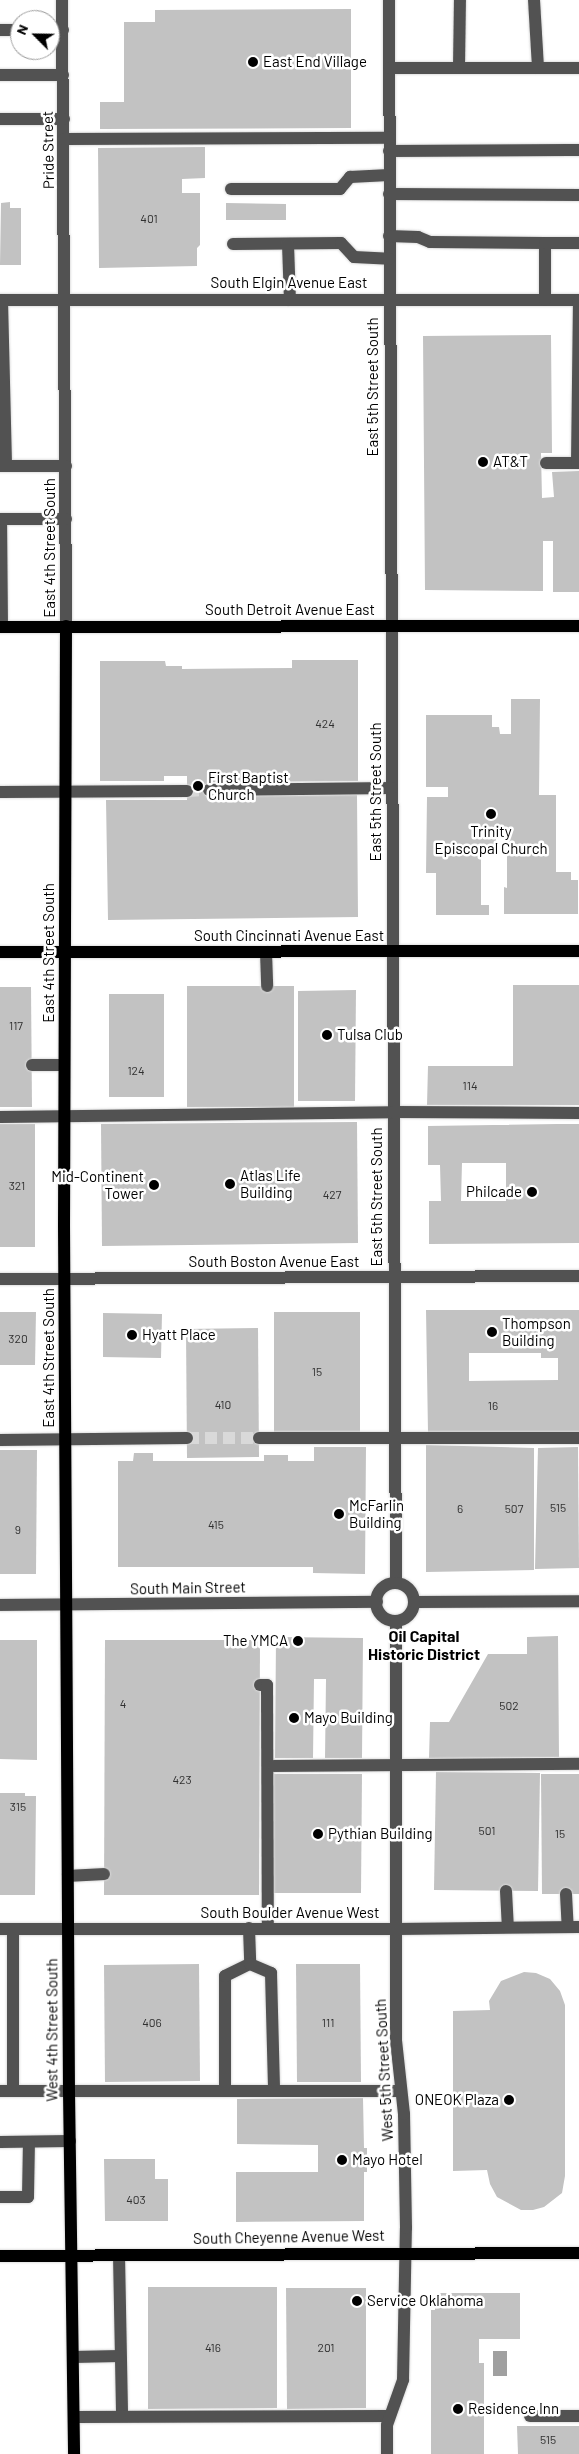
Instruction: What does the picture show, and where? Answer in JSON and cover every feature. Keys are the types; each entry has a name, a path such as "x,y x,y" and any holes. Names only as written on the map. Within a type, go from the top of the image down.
{"main road":[{"name":"East 4th Street South","path":"66,626 64,1065 66,1605"},
{"name":"South Detroit Avenue East","path":"1,627 579,626"},
{"name":"South Cincinnati Avenue East","path":"0,952 579,951"},
{"name":"West 4th Street South","path":"66,1605 69,2092 74,2454"},
{"name":"South Cheyenne Avenue West","path":"0,2256 579,2253"}],"street":[{"name":"East 5th Street South","path":"389,0 393,1278 396,1583"},
{"path":"460,0 460,68"},
{"path":"534,0 538,68"},
{"name":"Pride Street","path":"60,56 63,75 64,119 65,300"},
{"path":"389,68 579,68"},
{"path":"0,75 63,75"},
{"path":"0,119 64,119"},
{"path":"64,139 579,150"},
{"path":"231,189 340,189 350,177 389,175"},
{"path":"389,194 579,195"},
{"path":"389,236 418,237 430,242 579,244"},
{"path":"233,244 341,243 354,257 389,259"},
{"path":"545,243 546,300"},
{"path":"288,244 290,300"},
{"path":"1,300 3,466 66,466"},
{"name":"South Elgin Avenue East","path":"1,300 579,300"},
{"name":"East 4th Street South","path":"65,300 66,626"},
{"path":"546,463 578,463 579,300"},
{"path":"1,627 1,520 66,519"},
{"path":"209,790 392,788"},
{"path":"0,792 187,791"},
{"path":"266,952 267,986"},
{"path":"32,1065 64,1065"},
{"path":"0,1117 393,1112 579,1113"},
{"name":"South Boston Avenue East","path":"0,1279 579,1276"},
{"path":"0,1440 187,1438"},
{"path":"259,1438 579,1438"},
{"path":"396,1583 409,1589 414,1602 409,1615 396,1621 382,1615 377,1602 383,1588 396,1583"},
{"path":"414,1602 579,1601"},
{"name":"South Main Street","path":"0,1605 377,1602"},
{"name":"West 5th Street South","path":"387,2454 387,2425 403,2380 405,2253 405,2152 396,2040 396,1621"},
{"path":"260,1685 267,1685 268,1928"},
{"path":"274,1766 579,1764"},
{"path":"68,1876 104,1874"},
{"path":"506,1890 508,1928"},
{"path":"566,1894 574,1927"},
{"name":"South Boulder Avenue West","path":"0,1930 574,1927"},
{"path":"249,1928 250,1964"},
{"path":"13,1930 6,2091 400,2091"},
{"path":"225,2090 225,1976 250,1964 270,1972 274,2090"},
{"path":"0,2142 70,2141"},
{"path":"0,2197 28,2197 29,2142"},
{"path":"119,2255 122,2416"},
{"path":"73,2357 120,2356"},
{"path":"74,2417 389,2416"},
{"path":"530,2416 579,2416"}],"shaded area":[{"path":"493,2351 507,2351 507,2376 493,2376"}],"building":[{"name":"East End Village","path":"351,9 351,128 100,129 100,102 124,102 124,22 155,22 155,10"},
{"path":"205,147 205,178 182,179 182,193 200,193 200,245 197,248 197,266 99,268 98,148"},
{"path":"10,202 10,208 21,208 21,265 0,265 1,203"},
{"path":"226,203 286,204 286,220 226,220"},
{"name":"AT&T","path":"551,335 552,453 541,453 542,498 554,497 552,472 579,471 579,592 553,592 553,541 543,541 543,591 425,590 423,336"},
{"name":"First Baptist Church","path":"292,660 358,660 358,781 209,782 209,796 357,795 358,917 108,920 106,800 187,800 187,776 164,776 164,781 100,781 100,661 165,661 166,666 182,666 182,669 292,668"},
{"name":"Trinity Episcopal Church","path":"511,699 540,699 539,795 556,795 556,872 571,872 571,880 578,880 578,914 504,914 504,887 507,888 507,831 496,831 496,852 481,852 481,905 489,905 489,915 436,915 436,873 426,873 427,797 448,797 448,787 426,787 426,715 492,715 492,727 499,727 500,734 511,734"},
{"path":"513,985 579,985 579,1105 427,1105 428,1066 513,1066"},
{"path":"187,986 294,986 294,1107 187,1107"},
{"path":"0,987 31,987 32,1107 0,1107"},
{"name":"Tulsa Club","path":"356,990 355,1101 298,1101 298,991"},
{"path":"109,994 164,994 164,1097 109,1097"},
{"path":"357,1122 358,1243 102,1246 101,1124"},
{"path":"0,1124 35,1124 35,1247 0,1247"},
{"name":"Philcade","path":"579,1124 579,1243 429,1244 429,1201 441,1201 440,1165 428,1165 428,1126","holes":["462,1163 506,1163 506,1201 461,1201"]},
{"path":"426,1310 579,1310 579,1432 428,1433","holes":["469,1353 541,1353 541,1358 558,1358 558,1380 469,1381"]},
{"path":"0,1312 36,1312 35,1365 0,1365"},
{"path":"274,1312 360,1312 360,1432 274,1433"},
{"name":"Hyatt Place","path":"103,1313 162,1314 161,1358 103,1357"},
{"path":"258,1328 259,1457 187,1458 186,1329"},
{"path":"426,1445 534,1448 534,1570 426,1572"},
{"path":"314,1447 366,1447 365,1574 313,1573 313,1567 118,1567 118,1461 133,1461 134,1453 153,1453 153,1461 264,1461 264,1455 288,1455 288,1461 314,1461"},
{"path":"578,1447 579,1568 535,1569 538,1448"},
{"path":"0,1450 37,1450 36,1574 0,1574"},
{"path":"558,1636 559,1757 429,1758 430,1722 449,1722 488,1654 527,1654 527,1637"},
{"name":"Mayo Building","path":"276,1637 363,1638 362,1758 325,1758 326,1679 314,1679 313,1758 275,1758"},
{"path":"0,1640 37,1640 37,1760 0,1759"},
{"path":"105,1640 260,1640 259,1895 104,1895"},
{"path":"436,1772 540,1773 538,1891 434,1890"},
{"name":"Pythian Building","path":"274,1774 362,1774 361,1893 273,1893"},
{"path":"541,1774 579,1774 579,1894 542,1894"},
{"path":"0,1793 25,1793 25,1796 36,1796 35,1895 0,1895"},
{"path":"199,1964 200,2081 105,2082 104,1965"},
{"path":"296,1964 360,1964 361,2082 297,2082"},
{"name":"ONEOK Plaza","path":"524,1972 536,1973 550,1979 560,1991 565,2005 565,2176 562,2193 544,2207 533,2210 521,2210 497,2197 490,2184 487,2170 453,2171 453,2011 490,2010 489,2001 501,1981"},
{"name":"Mayo Hotel","path":"363,2098 364,2148 367,2148 367,2172 364,2172 364,2221 236,2222 236,2172 318,2172 318,2145 237,2144 237,2099"},
{"path":"104,2159 155,2159 155,2179 168,2179 168,2221 105,2221"},
{"path":"148,2287 277,2287 277,2408 148,2409"},
{"path":"286,2288 366,2288 366,2408 287,2409"},
{"name":"Residence Inn","path":"436,2293 520,2293 520,2339 479,2339 479,2363 484,2363 484,2454 431,2454 431,2310 435,2310"},
{"path":"517,2426 579,2426 579,2454 518,2454"}],"tunnel":[{"path":"187,791 209,790"},
{"path":"187,1438 259,1438"}],"place":[{"name":"East End Village","path":"253,62"},
{"name":"AT&T","path":"483,462"},
{"name":"First Baptist Church","path":"198,786"},
{"name":"Trinity Episcopal Church","path":"491,814"},
{"name":"Tulsa Club","path":"327,1035"},
{"name":"Atlas Life Building","path":"230,1184"},
{"name":"Mid-Continent Tower","path":"154,1185"},
{"name":"Philcade","path":"532,1192"},
{"name":"Thompson Building","path":"492,1332"},
{"name":"Hyatt Place","path":"132,1335"},
{"name":"McFarlin Building","path":"339,1514"},
{"name":"The YMCA","path":"298,1641"},
{"name":"Mayo Building","path":"294,1718"},
{"name":"Pythian Building","path":"318,1834"},
{"name":"ONEOK Plaza","path":"509,2100"},
{"name":"Mayo Hotel","path":"342,2160"},
{"name":"Service Oklahoma","path":"357,2301"},
{"name":"Residence Inn","path":"458,2409"}],"district":[{"name":"Oil Capital Historic District","path":"424,1645"}]}
